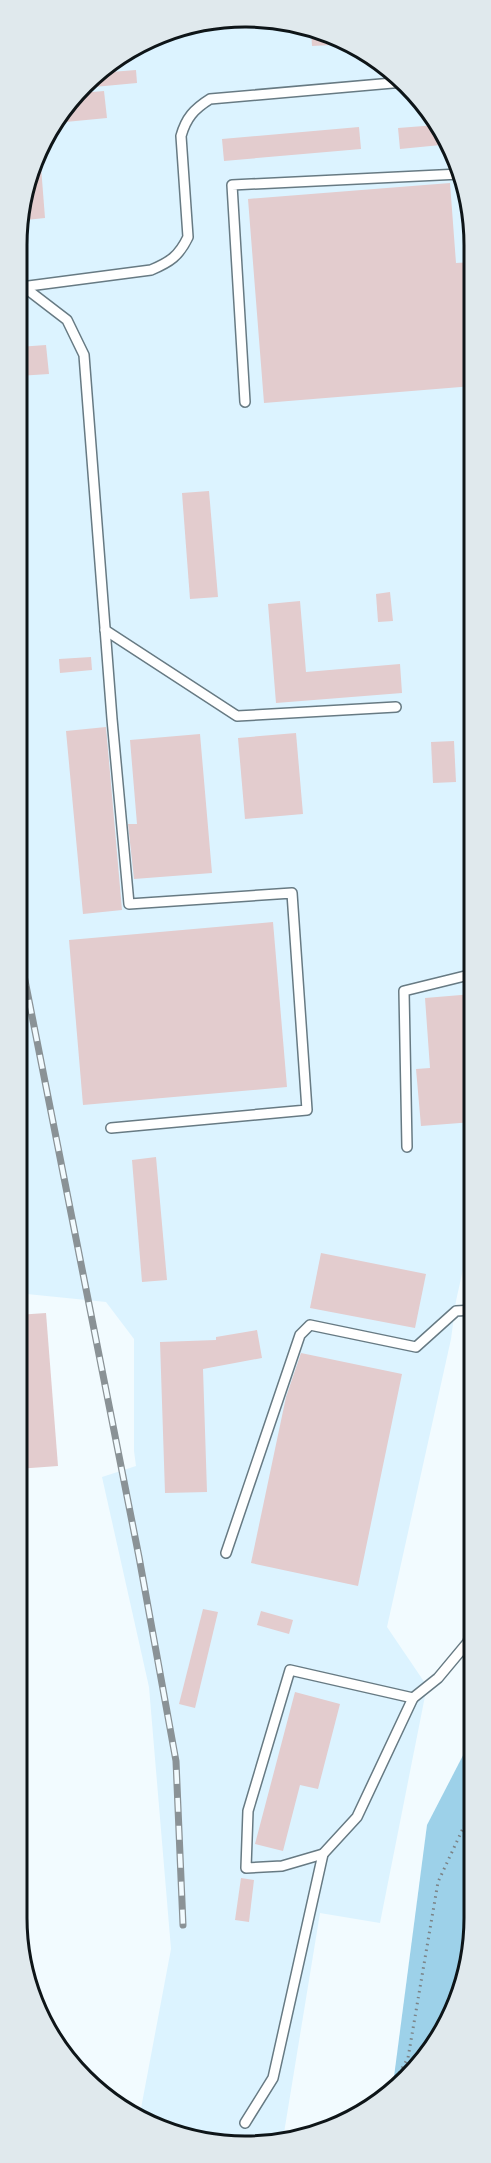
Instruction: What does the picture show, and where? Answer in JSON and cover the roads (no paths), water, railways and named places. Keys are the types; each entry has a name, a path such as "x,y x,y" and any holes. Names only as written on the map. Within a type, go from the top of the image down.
{"lane":[{"path":"27,286 151,270 165,264 181,251 188,237 181,136 184,124 194,109 210,99 391,82"},
{"path":"245,402 232,185 452,174"},
{"path":"27,291 67,320 84,355 129,904 292,893 308,1110 111,1128"},
{"path":"105,630 237,716 396,707"},
{"path":"407,1147 404,991 464,976"},
{"path":"226,1553 300,1335 310,1325 416,1347 456,1311 464,1310"},
{"path":"245,2123 273,2078 323,1854 357,1817 413,1698 438,1678 464,1647"},
{"path":"323,1854 282,1866 246,1868 248,1811 290,1670 413,1698"}],"railway":[{"path":"27,991 139,1557 176,1761 183,1925"}]}
